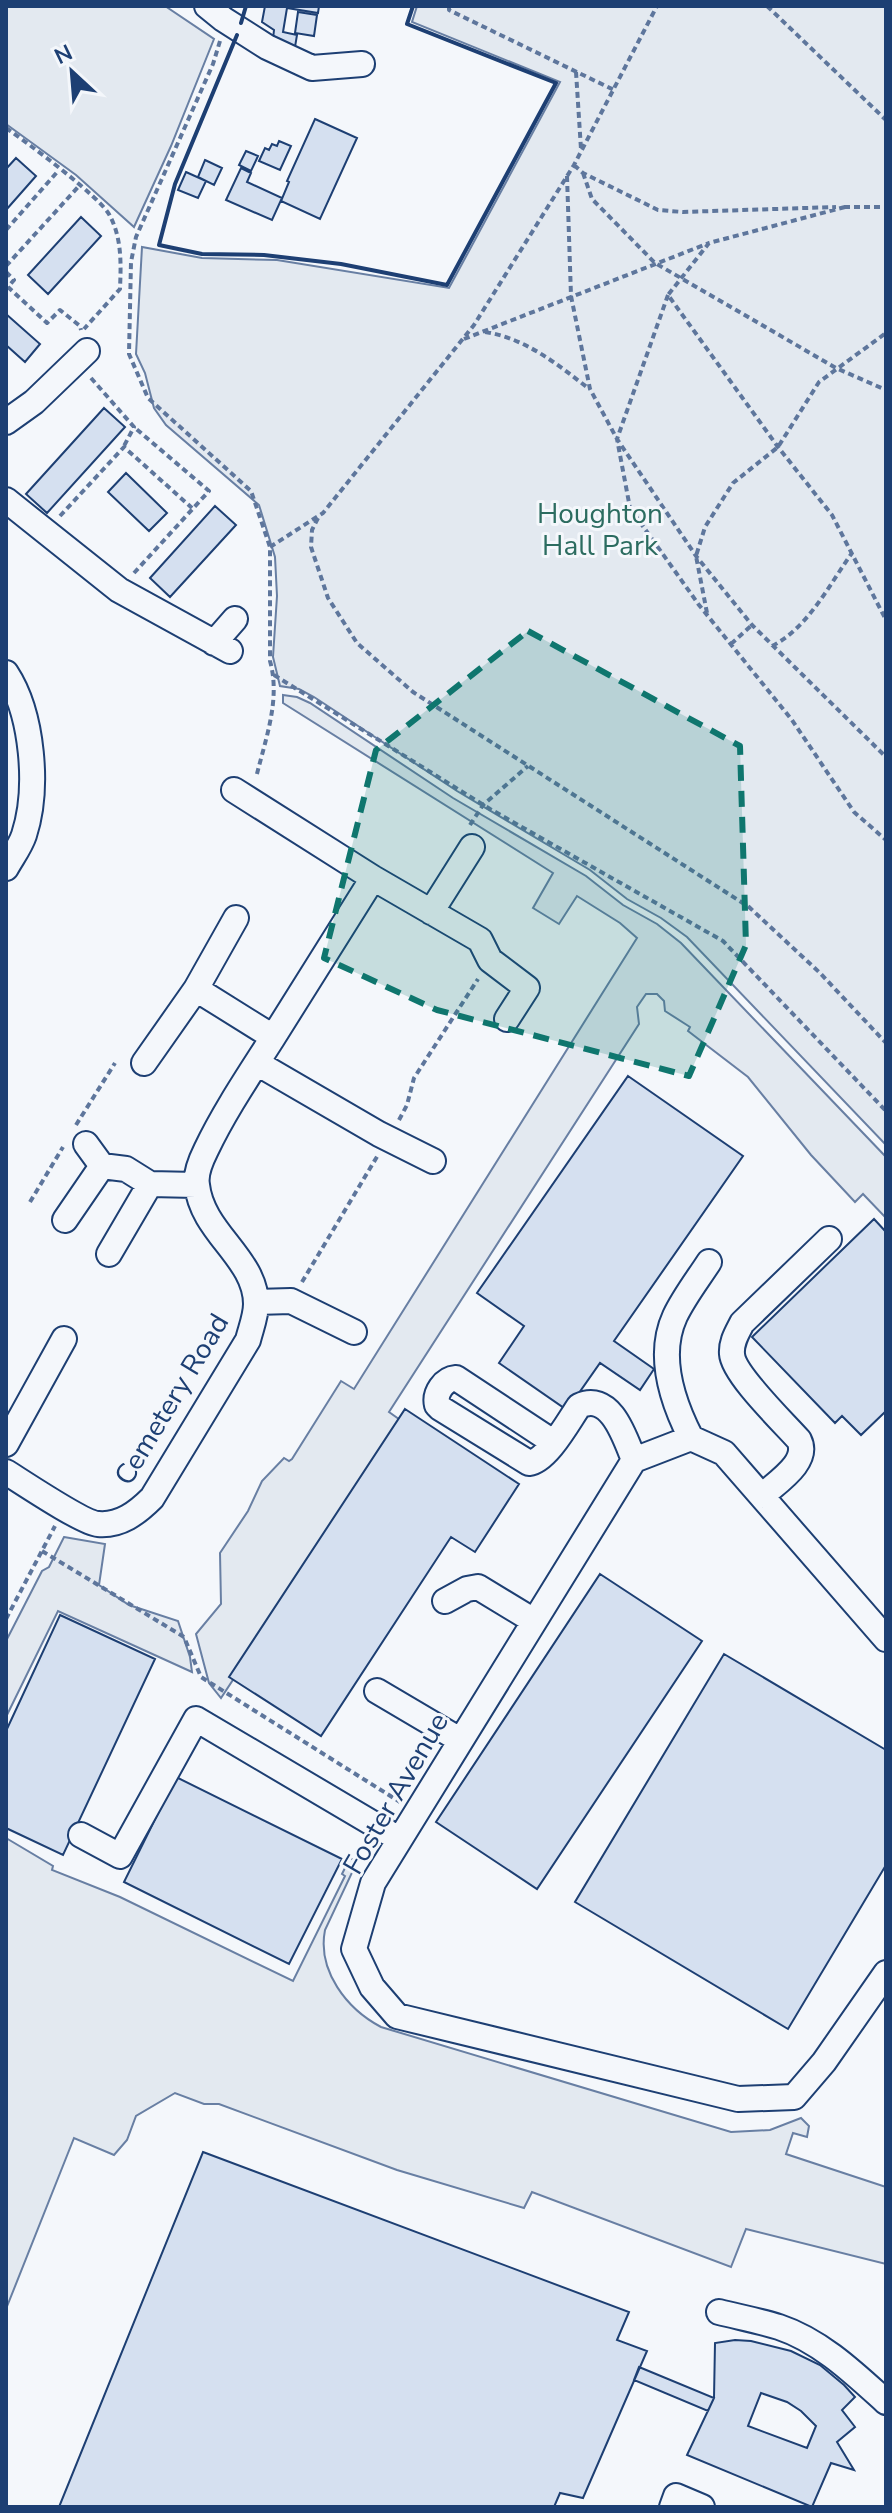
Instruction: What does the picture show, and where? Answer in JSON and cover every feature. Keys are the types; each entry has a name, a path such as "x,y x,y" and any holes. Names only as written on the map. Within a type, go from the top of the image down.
{"street":[{"path":"215,13 267,47 312,68 362,64"},
{"path":"6,422 34,402 82,348"},
{"path":"6,500 119,590 222,647 235,619"},
{"path":"6,673 25,718 33,794 23,838 6,868"},
{"path":"242,795 373,878 480,940 490,960 527,988 507,1019"},
{"path":"431,912 472,847"},
{"path":"86,1144 102,1166 126,1169 150,1184 196,1185 199,1166 207,1148 373,878"},
{"path":"144,1063 196,989 236,918"},
{"path":"196,989 273,1037"},
{"path":"257,1063 379,1134 433,1161"},
{"path":"65,1220 102,1166"},
{"path":"109,1254 150,1184"},
{"name":"Cemetery Road","path":"6,1472 96,1525 122,1521 152,1498 248,1340 256,1302 250,1276 215,1232 196,1185"},
{"path":"762,1496 801,1458 803,1448 735,1368 731,1351 733,1340 742,1323 829,1239"},
{"path":"709,1262 675,1315 669,1334 668,1366 680,1416 691,1438 724,1453 886,1639"},
{"path":"256,1302 291,1301 354,1332"},
{"path":"6,1444 64,1339"},
{"path":"553,1442 579,1406 587,1402 595,1403 620,1423 634,1460 691,1438"},
{"name":"Foster Avenue","path":"634,1460 373,1883 354,1949 372,1987 397,2016 738,2099 794,2097 824,2062 886,1973"},
{"path":"445,1601 467,1589 478,1587 534,1621"},
{"path":"377,1691 460,1740"},
{"path":"81,1835 120,1856 196,1719 399,1839"},
{"path":"719,2312 782,2328 812,2343 851,2370 886,2402"},
{"path":"672,2507 676,2496 702,2507"}],"path":[{"path":"449,6 449,10 614,90"},
{"path":"657,6 574,165 474,325 318,518 310,538 311,547 328,598 357,643 413,692 749,907 820,973 886,1043"},
{"path":"767,6 886,120"},
{"path":"215,13 213,64 141,223 132,259 129,354 148,398 251,491 270,547 270,661 274,675 274,699 242,795"},
{"path":"576,72 581,152"},
{"path":"6,128 110,213 120,247 120,289 82,348"},
{"path":"574,165 583,173 658,210 683,212 768,207 885,206"},
{"path":"6,230 59,170"},
{"path":"583,173 592,199 655,263 836,368 886,390"},
{"path":"567,176 571,296 590,389 617,439 696,556 752,625 886,757"},
{"path":"79,186 6,269 14,280 8,287 47,323 60,310 80,326 82,348 134,427 209,491 119,590"},
{"path":"462,340 709,243 845,207"},
{"path":"709,243 668,295 617,439 630,508 707,615 792,720 854,812 886,840"},
{"path":"120,247 132,259"},
{"path":"668,295 778,447 832,515 886,620"},
{"path":"482,332 508,335 554,362 590,389"},
{"path":"707,615 696,556 705,527 733,483 778,447 819,382 886,333"},
{"path":"45,532 124,447 134,427"},
{"path":"124,447 192,508"},
{"path":"270,547 318,518"},
{"path":"772,646 785,639 808,616 852,553"},
{"path":"731,644 752,625"},
{"path":"274,675 490,809 723,941 886,1111"},
{"path":"6,1619 64,1508"},
{"path":"42,1551 184,1637 201,1677 416,1812"}],"highlighted area":[{"path":"528,631 740,746 746,945 689,1076 437,1010 324,958 376,750"}],"green space":[{"path":"6,6 165,6 214,39 134,227 76,175 6,124"},
{"name":"Houghton Hall Park","path":"417,6 886,6 886,1145 687,937 627,899 590,870 457,791 314,697 299,689 280,686 273,657 277,596 275,557 259,505 166,425 154,408 145,373 136,354 142,247 202,258 277,260 449,288 560,82 412,22"},
{"path":"283,695 310,703 453,798 586,876 681,943 886,1157 886,1218 863,1194 855,1202 811,1155 748,1077 688,1031 690,1027 665,1011 664,1001 657,994 646,994 637,1007 639,1024 389,1412 403,1422 221,1698 209,1683 196,1634 221,1604 220,1553 248,1511 262,1481 284,1458 292,1459 341,1381 354,1389 637,938 620,923 577,896 559,924 533,908 553,873 283,703"},
{"path":"64,1537 105,1544 99,1585 129,1605 178,1621 192,1672 58,1611 6,1717 6,1641 42,1571 49,1567"},
{"path":"6,1838 53,1866 52,1870 120,1897 293,1981 345,1876 342,1874 350,1858 357,1862 325,1930 324,1945 330,1974 357,2010 381,2027 731,2132 770,2130 801,2118 809,2126 807,2137 793,2133 786,2154 886,2187 886,2264 746,2229 731,2267 532,2192 524,2208 397,2170 219,2104 204,2104 175,2093 136,2116 127,2140 114,2155 74,2138 6,2309"}],"building":[{"path":"265,6 319,6 318,13 287,8 283,32 297,35 295,47 273,39 274,30 262,22"},
{"path":"298,12 317,15 314,36 295,33"},
{"path":"315,119 357,138 320,219 281,201"},
{"path":"279,141 291,146 280,170 259,161 265,148 269,150 272,144 277,146"},
{"path":"246,151 258,156 251,171 239,165"},
{"path":"16,158 36,176 6,210 6,169"},
{"path":"205,160 222,168 214,185 198,177"},
{"path":"241,168 251,173 247,182 282,198 272,220 226,200"},
{"path":"186,172 206,181 198,198 178,190"},
{"path":"81,217 101,236 48,294 28,275"},
{"path":"6,314 40,344 25,362 6,345"},
{"path":"104,408 125,427 47,513 26,494"},
{"path":"126,473 167,513 149,531 108,492"},
{"path":"215,506 236,525 170,597 150,578"},
{"path":"628,1076 743,1156 614,1341 654,1369 640,1390 600,1363 567,1410 499,1363 524,1326 477,1293"},
{"path":"874,1219 886,1232 886,1411 861,1435 842,1416 835,1423 752,1337"},
{"path":"405,1409 519,1484 475,1552 451,1537 321,1736 229,1677"},
{"path":"600,1574 702,1641 537,1889 436,1822"},
{"path":"60,1615 155,1659 63,1855 6,1828 6,1731"},
{"path":"724,1654 886,1750 886,1865 788,2029 575,1902"},
{"path":"176,1777 342,1859 289,1964 124,1882"},
{"path":"203,2152 629,2312 617,2340 647,2351 583,2498 560,2493 554,2507 59,2507"},
{"path":"751,2341 791,2351 820,2365 855,2397 842,2410 855,2427 837,2442 854,2470 831,2463 812,2507 687,2455 714,2398 715,2343","holes":["761,2393 787,2402 816,2426 807,2448 748,2426"]},
{"path":"639,2367 714,2398 708,2411 634,2380"}],"wall":[{"path":"241,23 246,6"},
{"path":"237,35 175,184 159,245 202,254 264,255 341,264 447,285 556,83 407,24 413,6"}]}
